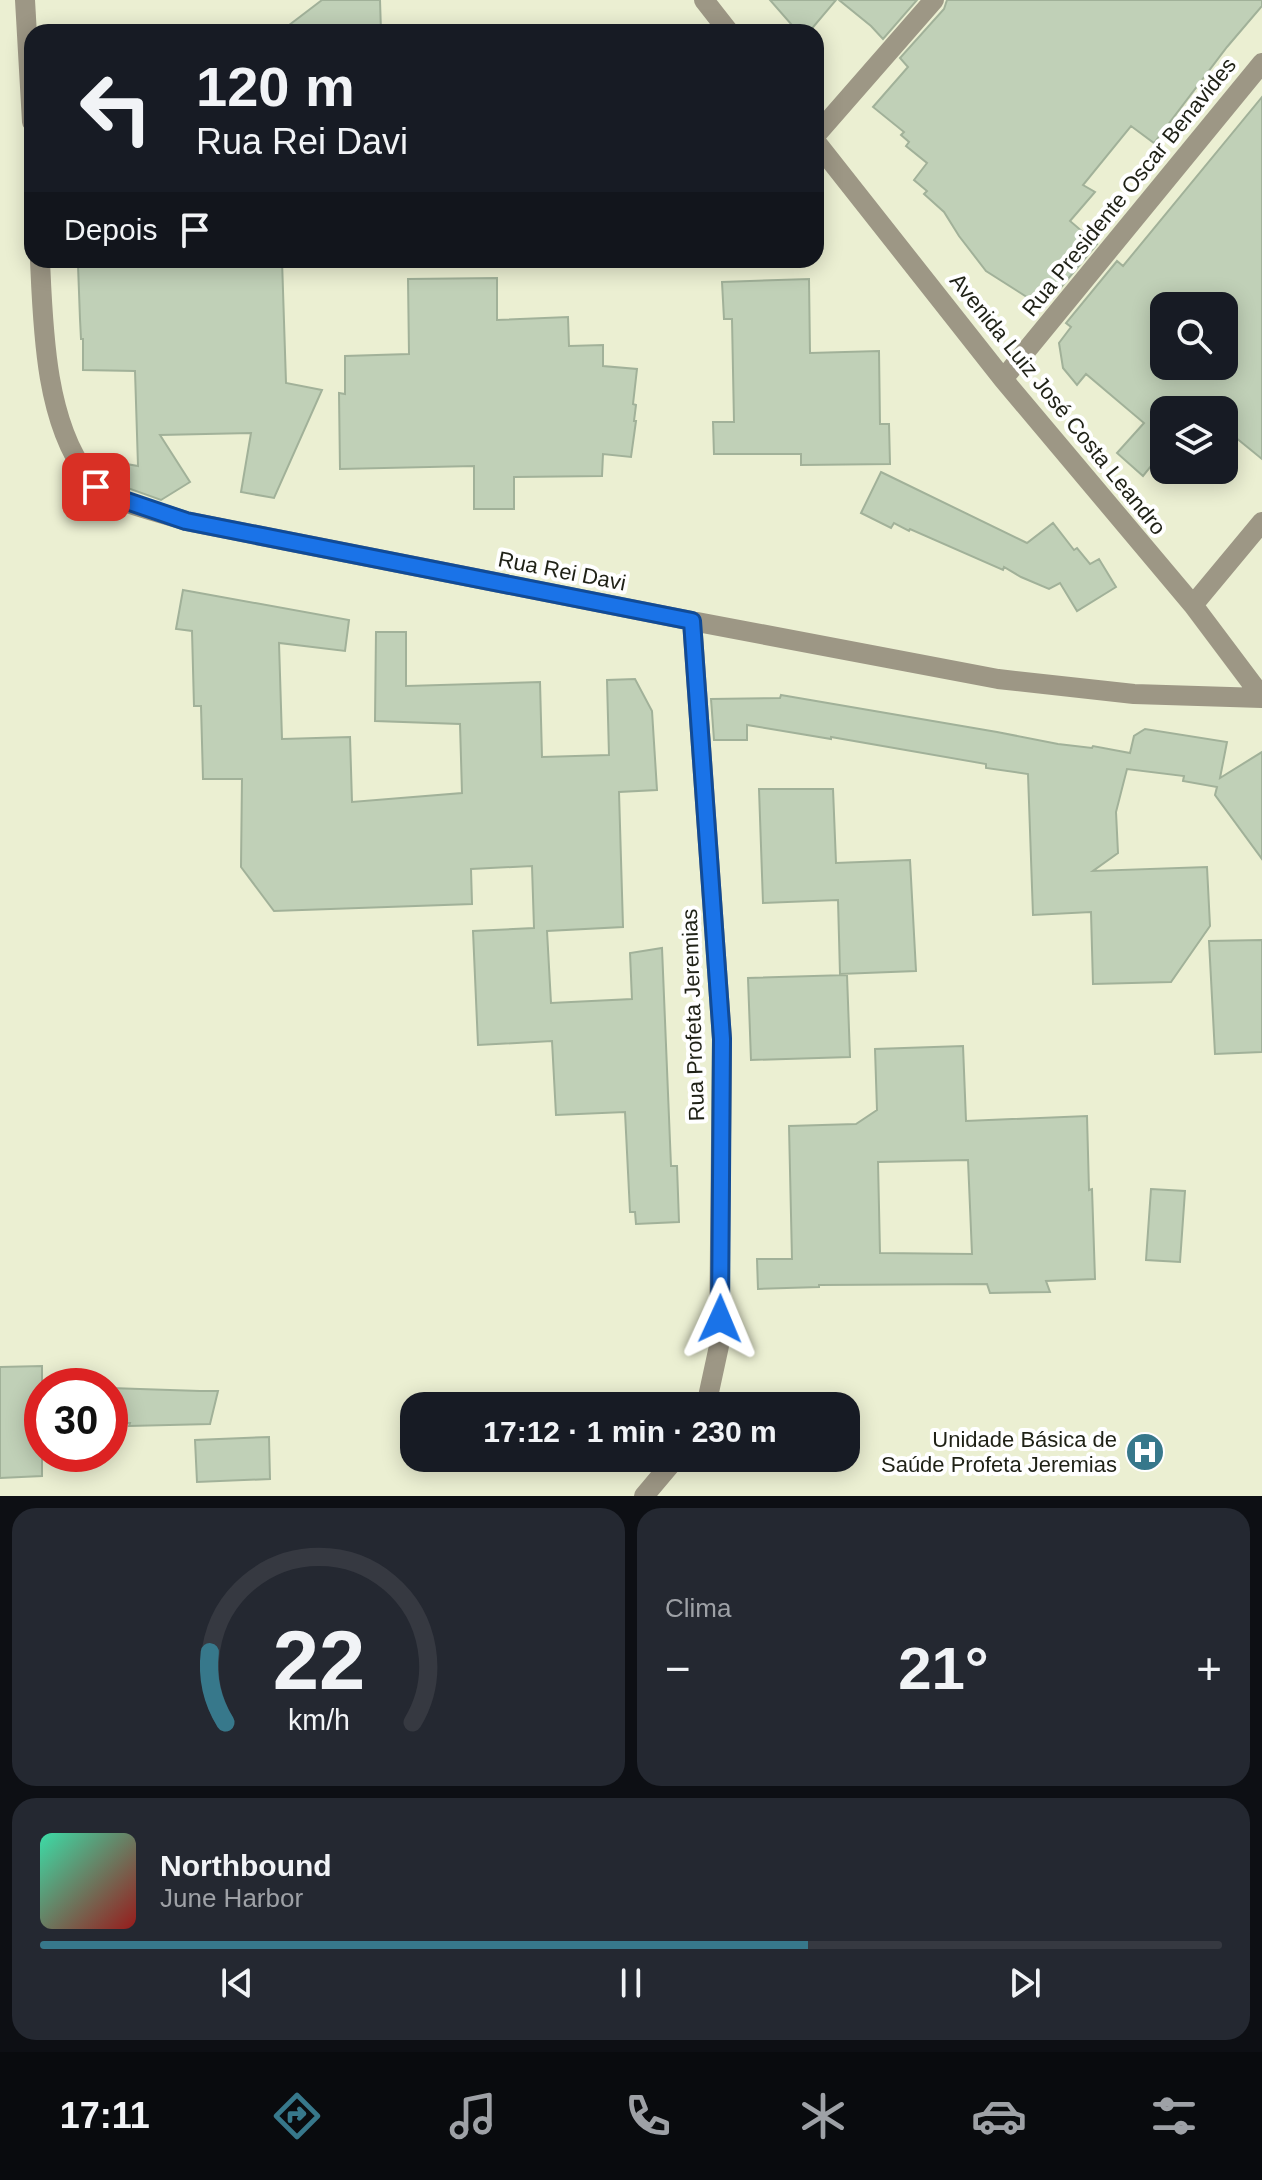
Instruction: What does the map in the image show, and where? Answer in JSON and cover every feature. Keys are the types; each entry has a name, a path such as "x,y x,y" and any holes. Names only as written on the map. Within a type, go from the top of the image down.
{"street":[{"path":"25,0 26,24"},
{"path":"704,0 723,24"},
{"path":"824,126 934,0"},
{"name":"Rua Presidente Oscar Benavides","path":"1003,379 1262,63"},
{"name":"Avenida Luiz José Costa Leandro","path":"824,152 1003,379 1193,605 1262,698"},
{"name":"Rua Rei Davi","path":"40,268 44,338 60,425 75,459 96,487 112,496 186,521 998,679 1134,694 1262,698"},
{"path":"1193,605 1262,522"},
{"name":"Rua Profeta Jeremias","path":"692,621 722,1039 719,1346 709,1392"},
{"path":"644,1496 664,1472"}],"building":[{"path":"322,0 380,0 381,24 290,24"},
{"path":"770,0 836,0 816,24 791,24"},
{"path":"839,0 917,0 883,39"},
{"path":"947,0 1262,0 1262,6 1154,143 1131,126 1083,185 1095,192 1070,221 1097,244 1044,308 986,271 944,212 914,180 927,163 906,146 909,142 901,135 904,132 873,107 908,67 900,58 944,9"},
{"path":"1262,97 1262,459 1238,439 1238,396 1150,396 1150,467 1143,476 1117,453 1144,423 1086,374 1077,385 1063,368 1059,343 1071,327 1066,323 1117,261 1123,266"},
{"path":"78,268 282,268 286,383 322,390 274,498 241,492 251,433 160,435 190,482 161,500 119,485 126,464 138,466 135,371 83,370"},
{"path":"497,278 497,320 568,317 569,346 603,345 603,366 637,369 633,404 636,405 636,421 631,457 603,454 602,476 514,477 514,509 474,509 474,466 340,469 339,393 345,394 345,356 409,354 408,279"},
{"path":"809,279 810,353 879,351 880,424 889,424 890,464 801,465 801,454 714,454 713,422 734,422 732,319 724,319 722,282"},
{"path":"881,472 1027,543 1053,523 1074,550 1077,548 1090,564 1099,559 1116,587 1077,611 1060,583 1049,589 910,529 894,523 891,528 861,513"},
{"path":"183,590 349,620 345,651 279,643 282,739 350,737 352,802 462,793 460,724 375,721 376,632 406,632 406,686 540,682 542,757 609,755 607,680 635,679 652,711 657,790 619,792 623,927 547,931 551,1003 632,999 630,953 662,948 671,1166 677,1166 679,1222 636,1224 635,1212 630,1212 625,1112 556,1115 552,1041 478,1045 473,931 534,928 532,866 471,869 472,904 274,911 241,867 242,779 203,779 201,706 194,706 192,631 176,629"},
{"path":"781,695 1058,744 1130,753 1134,736 1145,729 1227,742 1220,778 1262,752 1262,859 1215,795 1217,787 1183,781 1184,776 1127,769 1116,812 1118,853 1093,871 1207,867 1210,926 1171,982 1093,984 1091,912 1033,915 1028,774 986,768 986,764 747,725 747,740 714,740 711,699 780,698"},
{"path":"759,789 833,789 836,863 910,860 916,971 840,974 838,900 763,903"},
{"path":"1262,940 1262,1052 1215,1054 1209,941"},
{"path":"847,975 850,1057 751,1060 748,978"},
{"path":"963,1046 966,1121 1087,1116 1095,1279 1046,1281 1050,1292 990,1293 987,1284 819,1285 758,1289 757,1259 792,1259 789,1126 856,1124 877,1110 875,1049","holes":["968,1160 972,1254 880,1253 878,1162"]},
{"path":"1151,1189 1185,1191 1180,1262 1146,1260"},
{"path":"42,1366 24,1368 24,1472 42,1472 42,1476 0,1478 0,1367"},
{"path":"128,1388 218,1391 210,1424 129,1426"},
{"path":"269,1437 270,1479 197,1482 195,1440"}],"place":[{"name":"Unidade Básica de Saúde Profeta Jeremias","path":"1145,1452"}],"route":[{"path":"96,487 112,496 186,521 692,621 722,1039 720,1319"}]}
